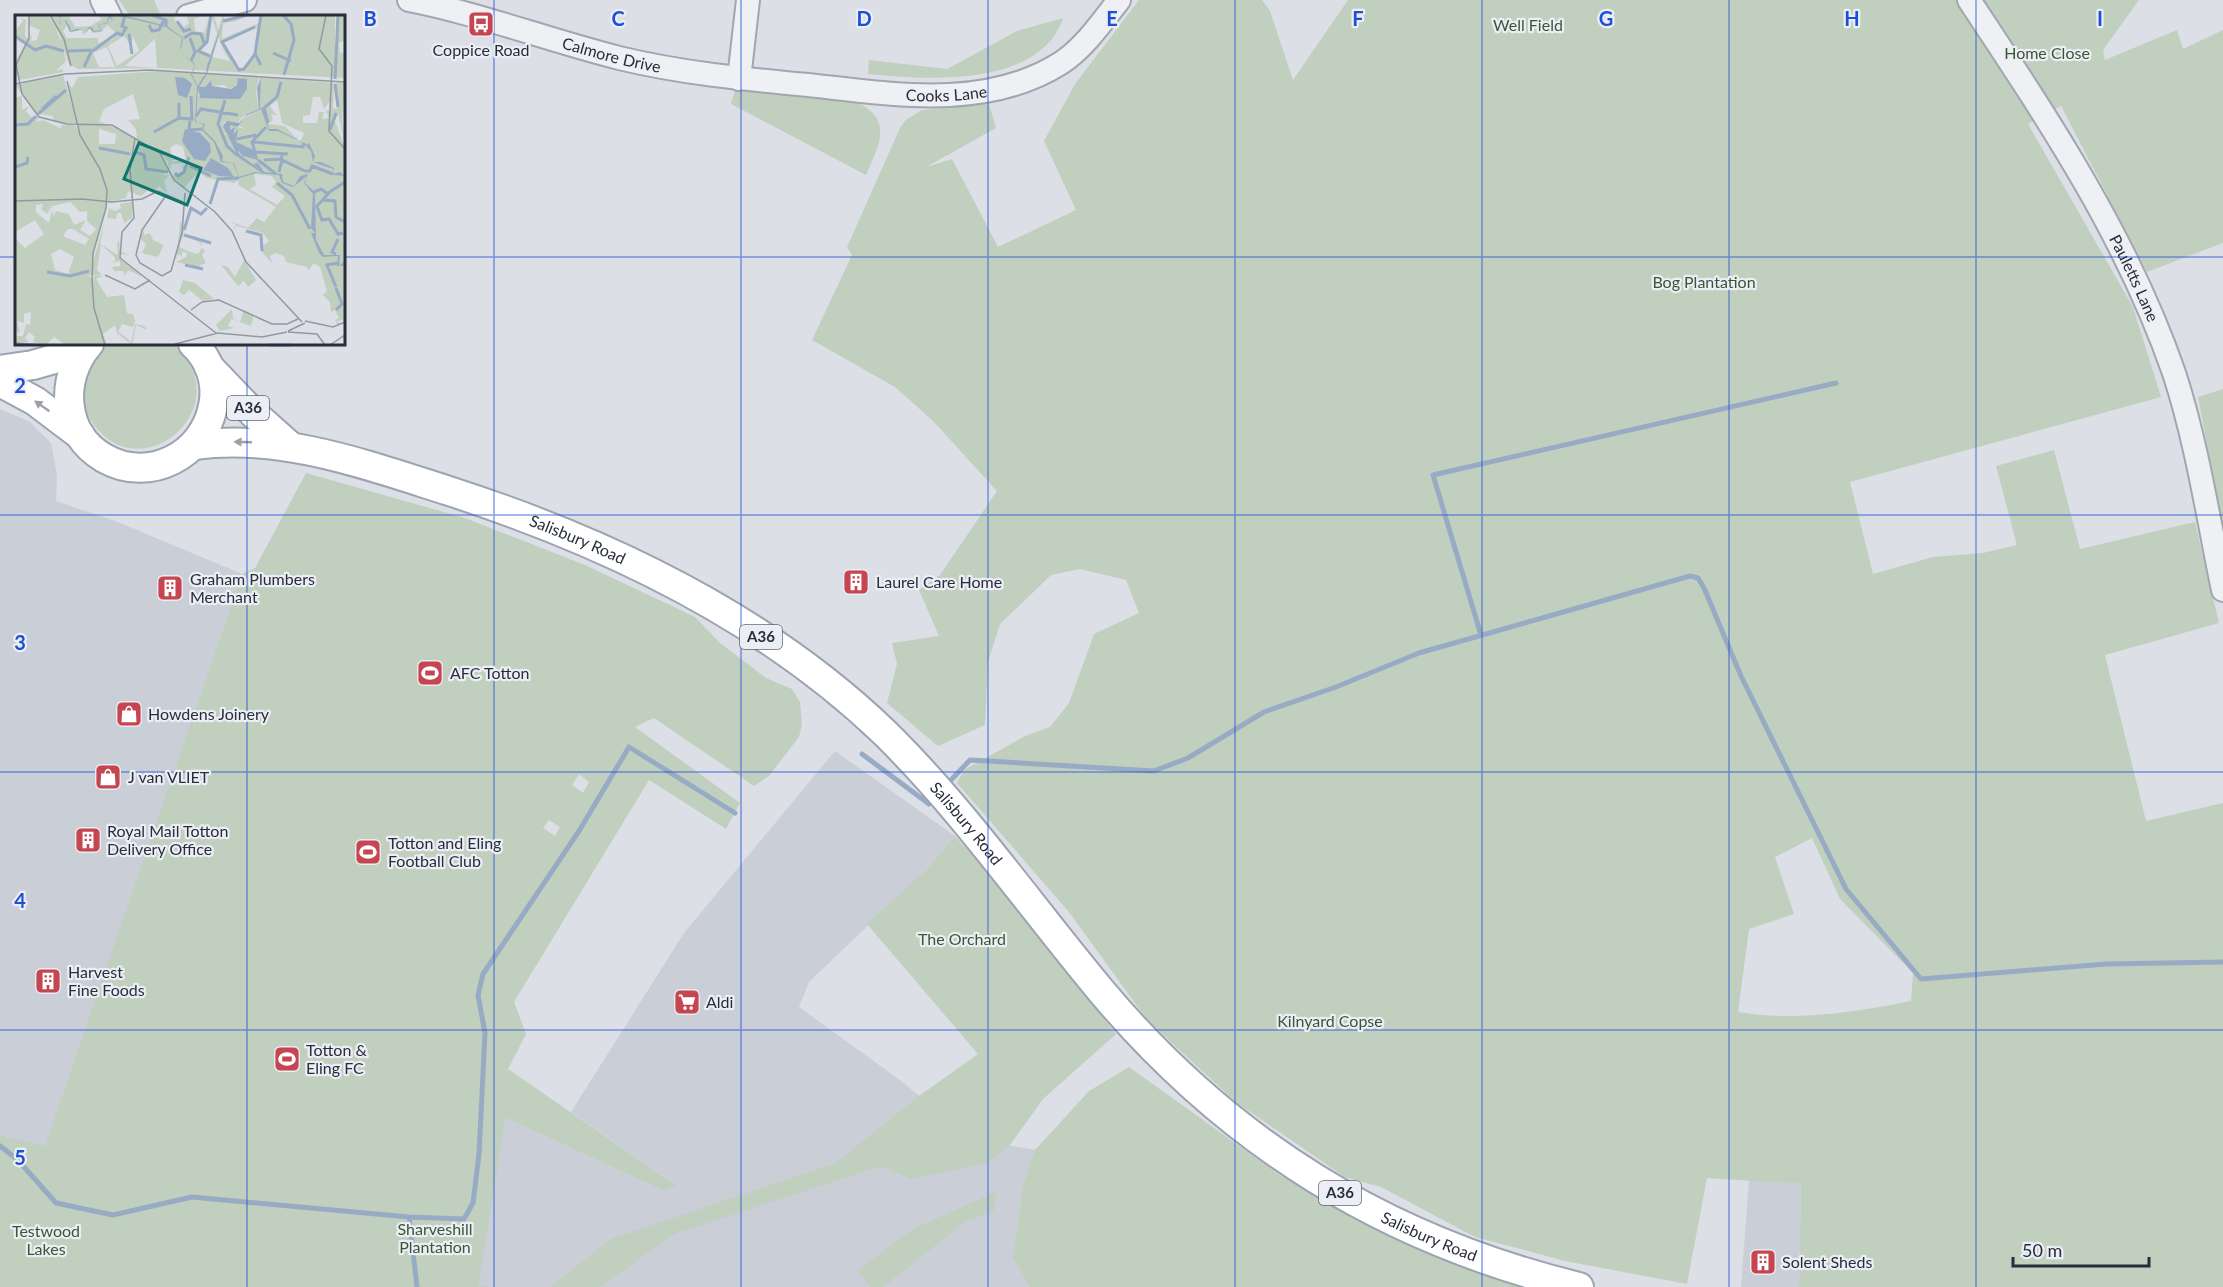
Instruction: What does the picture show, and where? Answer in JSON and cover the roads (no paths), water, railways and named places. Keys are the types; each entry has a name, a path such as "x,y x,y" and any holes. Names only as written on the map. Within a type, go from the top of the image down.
{"main road":[{"path":"0,370 44,363 86,347"},
{"path":"80,435 72,419 69,393 74,367 86,347"},
{"path":"0,382 35,401 80,435 104,458 124,466 146,468 172,461 195,445 212,416 214,384 199,350"},
{"name":"Salisbury Road","path":"199,350 254,414 290,446"},
{"name":"Salisbury Road","path":"195,445 217,442 290,446 408,478 555,528 688,592 787,653 851,703 921,771 1110,1001 1234,1124 1291,1164 1397,1224 1472,1257 1579,1287"}],"street":[{"path":"102,0 110,15"},
{"path":"192,15 244,0"},
{"name":"Calmore Drive","path":"409,0 480,16 619,58 739,79"},
{"path":"739,79 748,0"},
{"name":"Cooks Lane","path":"739,79 900,95 943,95 994,90 1040,74 1062,62 1083,44 1119,0"},
{"name":"Pauletts Lane","path":"1969,0 2055,130 2112,230 2149,309 2184,406 2223,590"}],"waterway":[{"path":"1481,635 1433,475 1836,383"},
{"path":"951,780 970,760 1154,771 1188,758 1264,712 1336,687 1419,653 1690,576 1698,578 1704,588 1741,676 1846,889 1921,979 2106,964 2223,962"},
{"path":"0,1146 17,1159 56,1203 113,1215 192,1197 409,1217 464,1219 473,1203 479,1154 485,1033 478,995 483,974 579,831 629,747 735,813"},
{"path":"862,754 929,804"},
{"path":"409,1217 417,1287"}],"place":[{"name":"Coppice Road","path":"481,24"},
{"name":"Laurel Care Home","path":"856,582"},
{"name":"Graham Plumbers Merchant","path":"170,588"},
{"name":"AFC Totton","path":"430,673"},
{"name":"Howdens Joinery","path":"129,714"},
{"name":"J van VLIET","path":"108,777"},
{"name":"Royal Mail Totton Delivery Office","path":"88,840"},
{"name":"Totton and Eling Football Club","path":"368,852"},
{"name":"Harvest Fine Foods","path":"48,981"},
{"name":"Aldi","path":"687,1002"},
{"name":"Totton & Eling FC","path":"287,1059"},
{"name":"Solent Sheds","path":"1763,1262"}],"park label":[{"name":"Well Field","path":"1528,25"},
{"name":"Home Close","path":"2047,53"},
{"name":"Bog Plantation","path":"1704,282"},
{"name":"The Orchard","path":"962,939"},
{"name":"Kilnyard Copse","path":"1330,1021"},
{"name":"Sharveshill Plantation","path":"435,1238"},
{"name":"Testwood Lakes","path":"46,1240"}]}
